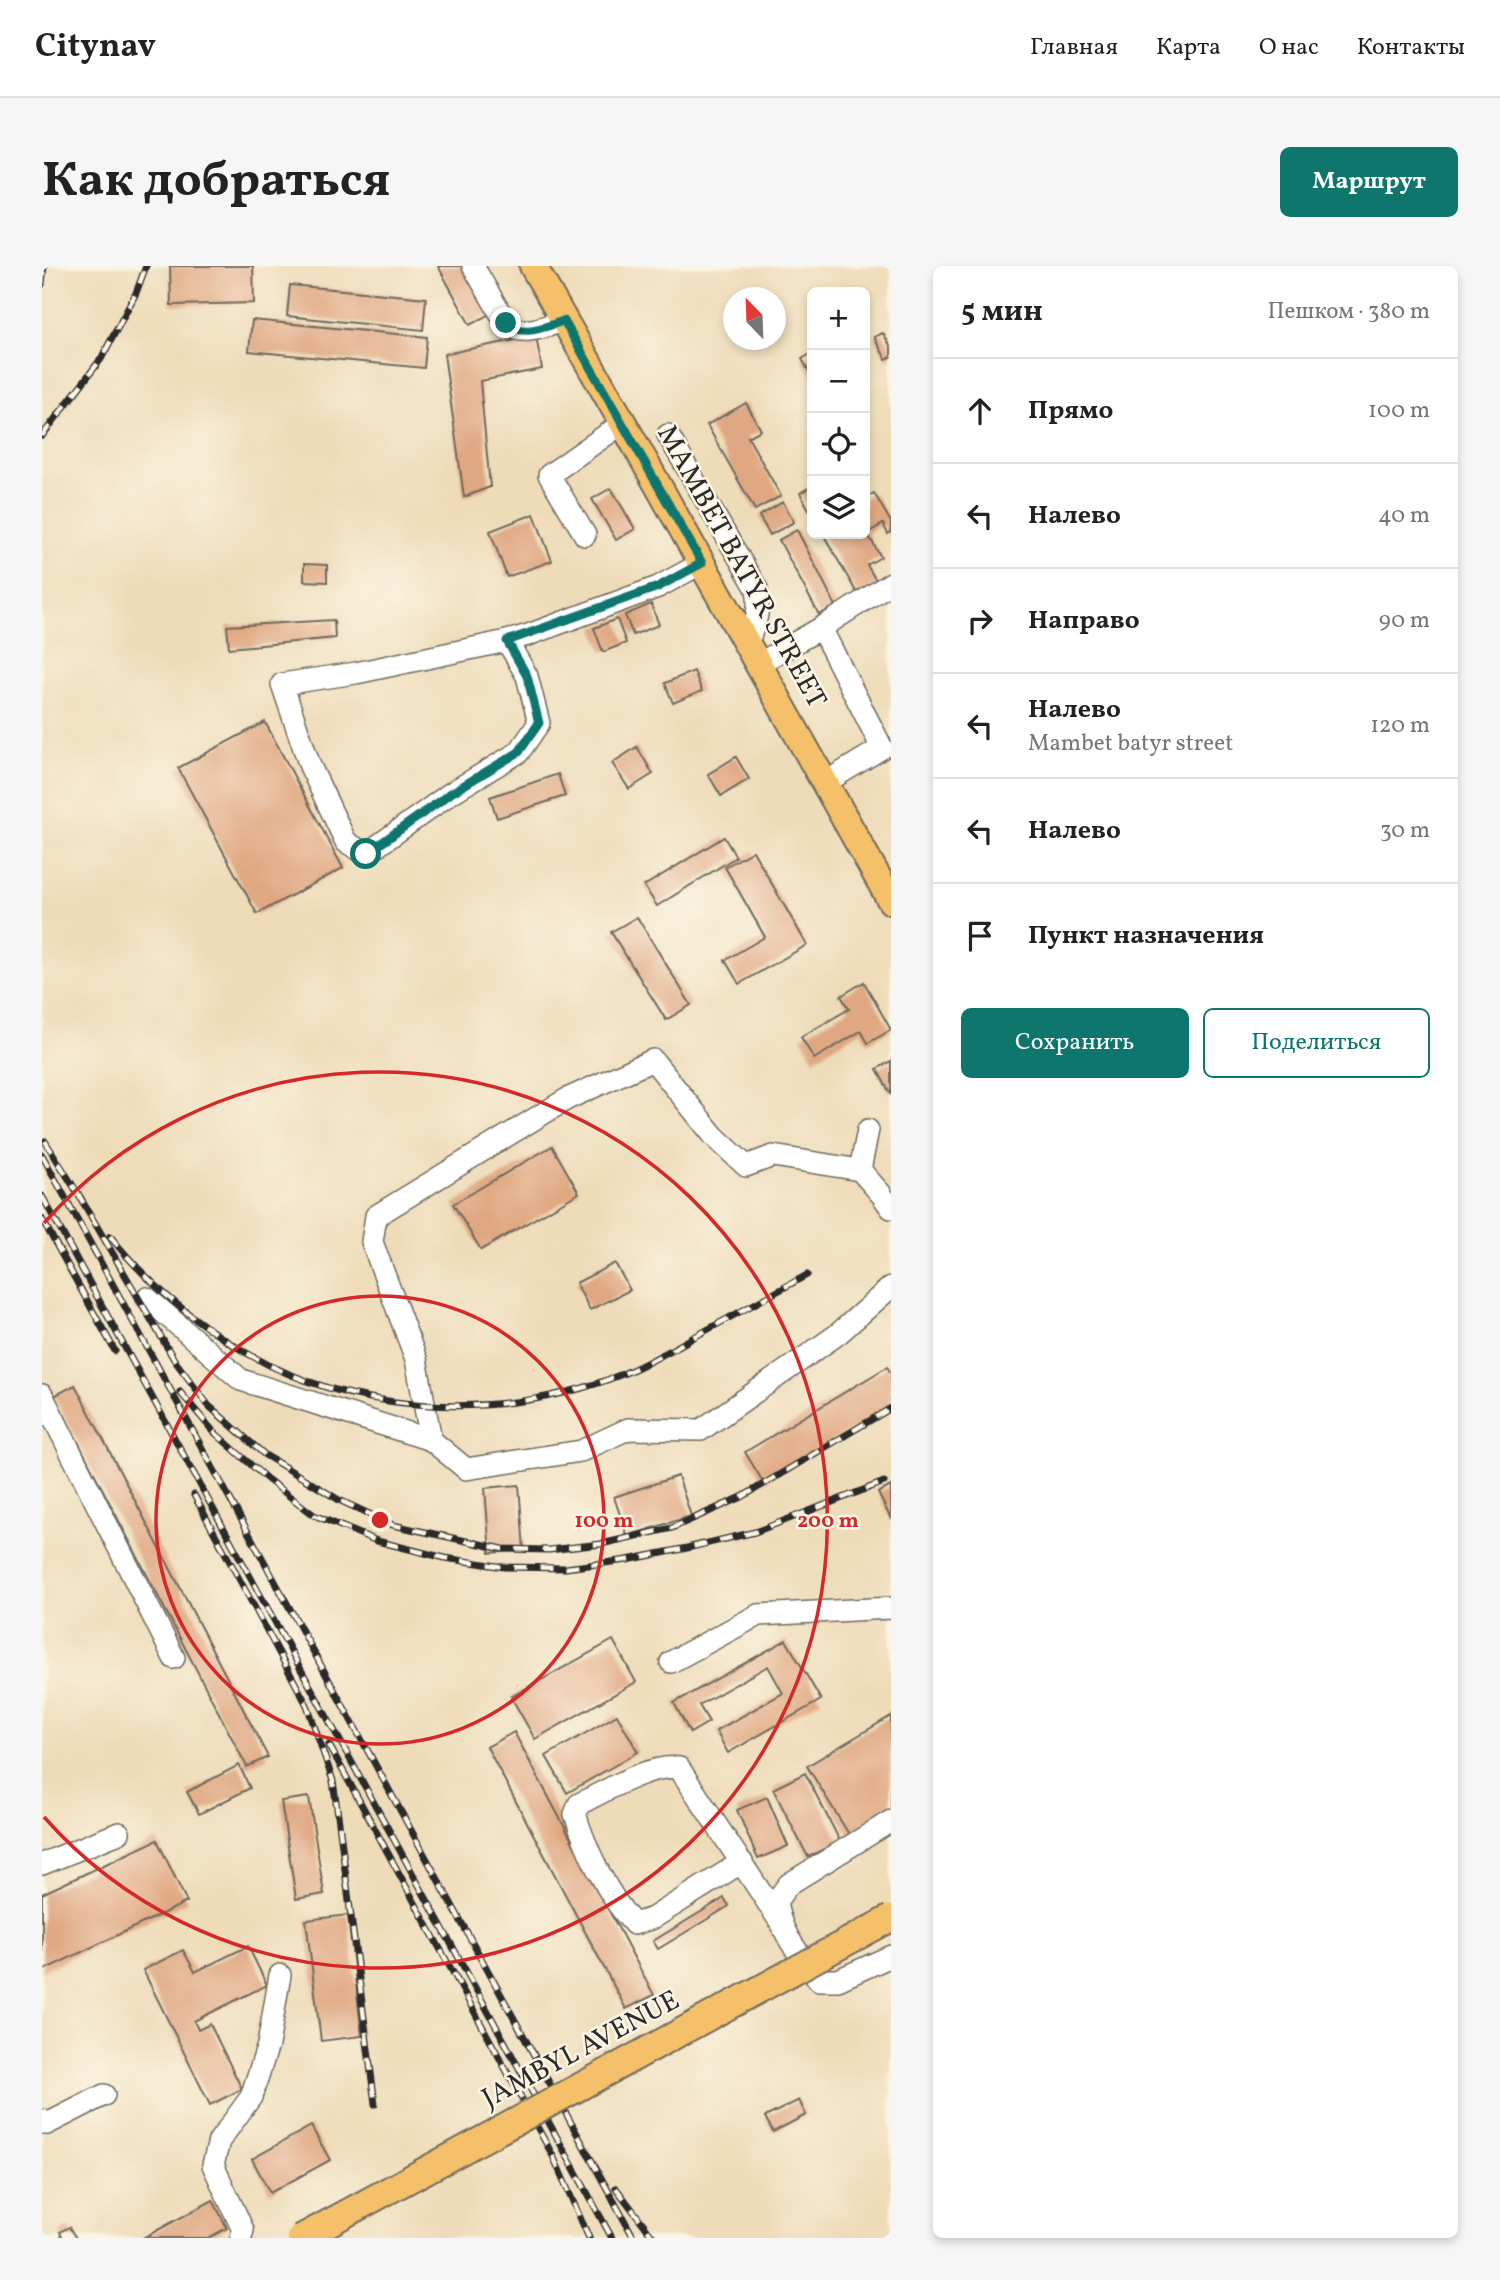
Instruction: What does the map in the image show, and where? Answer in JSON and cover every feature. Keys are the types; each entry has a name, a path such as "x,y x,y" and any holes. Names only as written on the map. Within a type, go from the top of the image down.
{"main road":[{"name":"MAMBET BATYR STREET","path":"533,266 891,901"},
{"name":"JAMBYL AVENUE","path":"301,2238 891,1918"}],"street":[{"path":"473,266 506,323 513,330 523,332 564,321"},
{"path":"585,535 549,475 623,423"},
{"path":"668,435 757,589 760,603 753,654 821,628 891,583"},
{"path":"507,641 527,676 539,723 519,752 451,793 366,854 346,842 310,766 282,684 356,673 507,641 658,587 702,563"},
{"path":"821,628 882,748 826,782"},
{"path":"431,1440 416,1359 372,1242 376,1216 567,1099 653,1060 714,1136 746,1166 773,1156 860,1171 891,1209"},
{"path":"860,1171 868,1130"},
{"path":"147,1298 240,1380 431,1440 466,1469 581,1451 628,1429 701,1430 838,1334 891,1287"},
{"path":"42,1395 174,1658"},
{"path":"671,1662 758,1615 891,1608"},
{"path":"743,1862 653,1918 634,1924 625,1915 595,1863 575,1814 579,1804 639,1776 668,1767 679,1768 743,1862 790,1943 820,1980 838,1980 891,1956"},
{"path":"779,1920 776,1901 789,1884 891,1821"},
{"path":"42,1864 119,1833"},
{"path":"242,2238 243,2230 214,2165 219,2141 251,2097 268,2045 280,1975"},
{"path":"42,2120 47,2124 104,2095"}],"building":[{"path":"170,266 253,266 254,303 171,305"},
{"path":"438,266 469,266 493,312 470,325"},
{"path":"290,285 426,298 423,330 287,316"},
{"path":"252,320 427,337 424,368 249,351"},
{"path":"883,333 891,347 891,357 886,359 874,337"},
{"path":"536,336 542,369 480,381 490,487 464,497 444,354"},
{"path":"746,403 761,430 748,437 781,496 755,510 707,425"},
{"path":"611,488 635,529 616,540 592,499"},
{"path":"807,489 807,506 800,493"},
{"path":"874,493 891,522 891,532 888,534 883,524 870,531 870,495"},
{"path":"783,502 794,522 770,535 759,516"},
{"path":"534,514 552,561 507,577 490,531"},
{"path":"797,530 836,606 819,615 779,540"},
{"path":"870,538 881,557 867,565 878,584 858,595 826,539"},
{"path":"304,564 327,565 327,582 304,581"},
{"path":"651,604 659,625 633,635 625,615"},
{"path":"617,619 626,643 603,652 594,628"},
{"path":"334,620 335,638 229,648 227,626"},
{"path":"694,671 702,691 673,703 665,683"},
{"path":"265,722 343,868 257,914 178,768"},
{"path":"637,747 653,774 629,789 612,763"},
{"path":"736,757 749,779 721,796 708,774"},
{"path":"558,774 565,796 497,818 490,797"},
{"path":"724,837 736,857 657,906 644,886"},
{"path":"753,851 807,945 739,984 725,960 765,937 725,867"},
{"path":"637,917 691,1005 666,1020 611,932"},
{"path":"864,982 891,1030 868,1043 861,1031 814,1059 801,1037 849,1009 841,996"},
{"path":"891,1061 891,1095 877,1069"},
{"path":"552,1146 579,1193 481,1250 453,1204"},
{"path":"615,1263 630,1290 590,1310 576,1283"},
{"path":"887,1367 891,1373 891,1406 763,1482 745,1452"},
{"path":"75,1385 268,1757 247,1767 54,1396"},
{"path":"678,1476 691,1516 627,1536 614,1497"},
{"path":"519,1485 524,1550 490,1553 485,1488"},
{"path":"891,1486 891,1519 878,1493"},
{"path":"613,1640 636,1682 535,1739 511,1697"},
{"path":"786,1640 821,1700 728,1753 716,1731 783,1693 768,1666 699,1705 709,1722 690,1733 674,1703"},
{"path":"617,1715 638,1752 567,1793 546,1756"},
{"path":"891,1716 891,1811 850,1836 807,1766"},
{"path":"514,1732 654,1995 626,2009 487,1747"},
{"path":"239,1765 250,1788 199,1814 187,1792"},
{"path":"805,1773 840,1841 808,1857 773,1789"},
{"path":"309,1797 324,1894 296,1899 281,1801"},
{"path":"767,1797 788,1846 758,1859 737,1810"},
{"path":"157,1840 187,1902 42,1971 42,1894"},
{"path":"724,1898 729,1906 658,1949 653,1941"},
{"path":"348,1915 362,2036 321,2041 306,1920"},
{"path":"248,1946 267,1985 194,2021 198,2030 210,2024 242,2089 210,2105 143,1970 183,1950 195,1972"},
{"path":"799,2100 806,2115 773,2132 765,2117"},
{"path":"311,2126 330,2160 270,2193 252,2159"},
{"path":"213,2200 227,2228 208,2238 143,2238"},
{"path":"69,2227 76,2238 63,2238 60,2232"}],"railway":[{"path":"42,284 44,266"},
{"path":"42,436 101,359 136,293 146,266"},
{"path":"45,1141 82,1200"},
{"path":"42,1155 634,2238"},
{"path":"77,1192 175,1361 209,1406 265,1455 339,1500 393,1525 503,1549 549,1550 601,1544 672,1528 742,1497 891,1408"},
{"path":"42,1196 612,2238"},
{"path":"42,1219 115,1351"},
{"path":"110,1236 147,1277 191,1316 264,1362 329,1388 414,1404 500,1404 585,1387 652,1360 807,1275"},
{"path":"180,1392 213,1431 267,1479 314,1515 377,1541 445,1558 504,1567 566,1568 687,1548 755,1532 884,1482"},
{"path":"194,1495 307,1705 333,1781 375,2104"},
{"path":"329,1745 553,2156 589,2238"},
{"path":"616,2188 654,2238"}],"route":[{"path":"366,854 451,793 519,752 539,723 527,676 507,641 658,587 702,563 564,321 523,332 513,330 506,323"}]}
